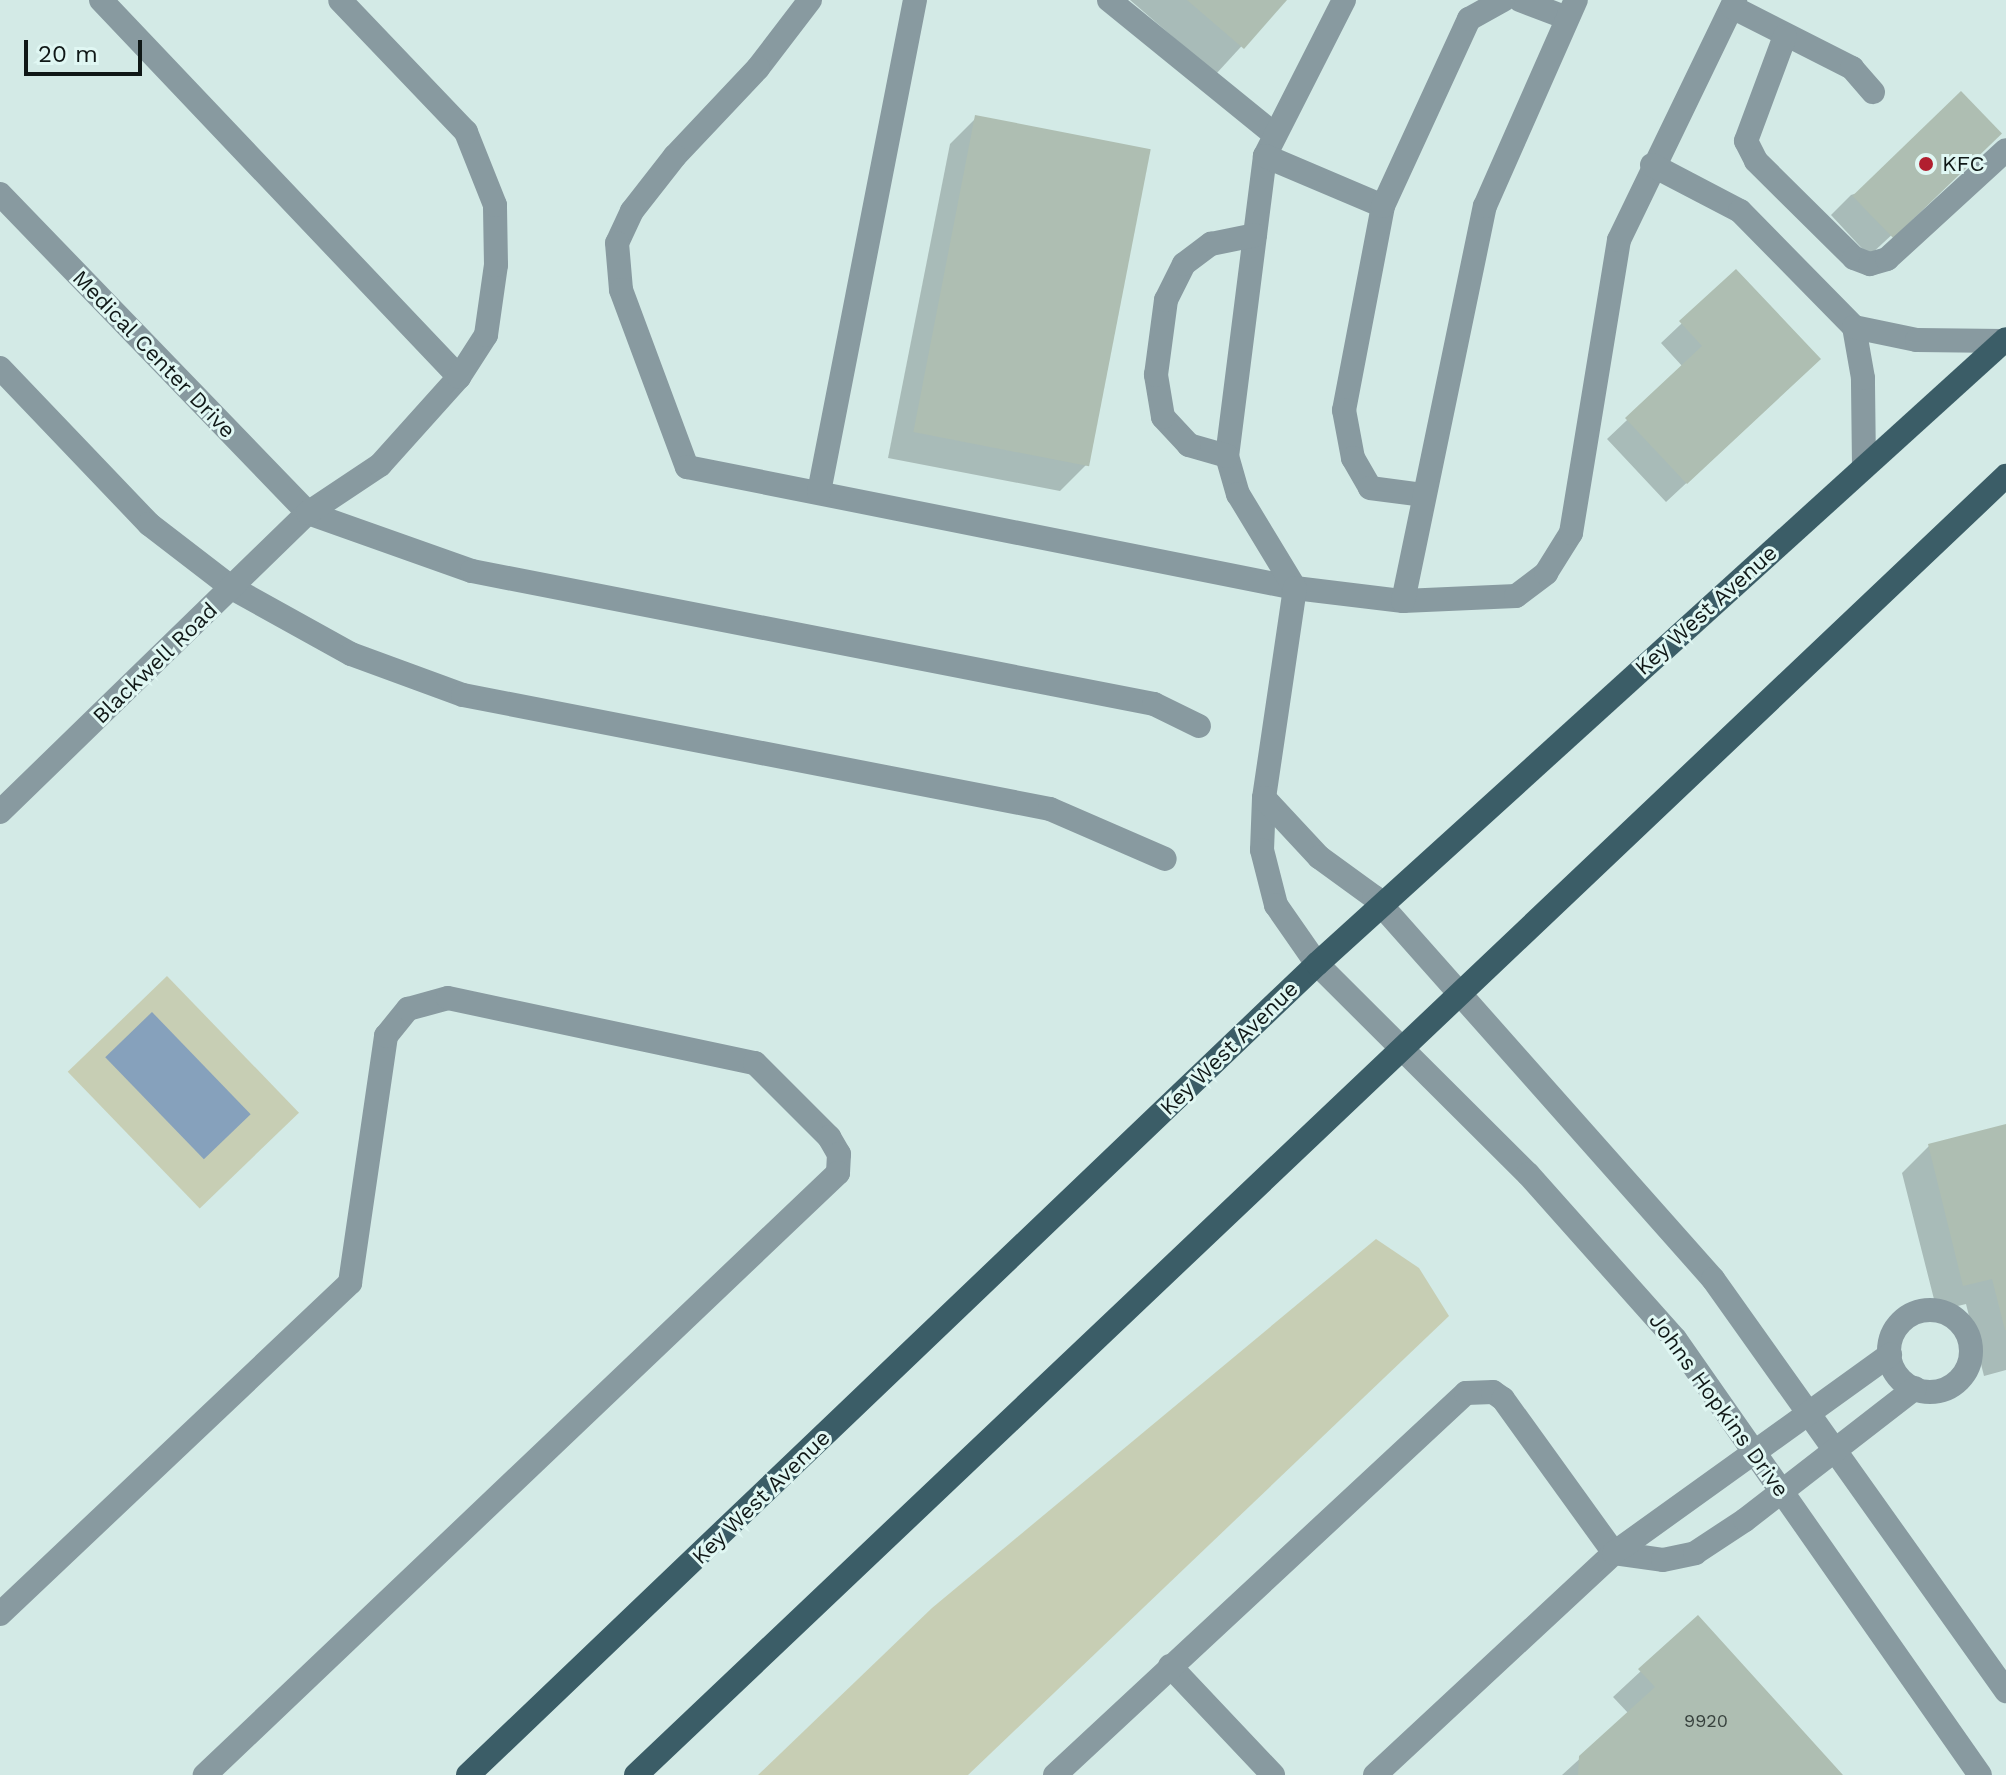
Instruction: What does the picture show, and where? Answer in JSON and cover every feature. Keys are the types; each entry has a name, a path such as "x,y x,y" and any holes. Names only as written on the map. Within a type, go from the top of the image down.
{"main road":[{"name":"Key West Avenue","path":"468,1775 1317,964 2005,340"},
{"path":"636,1775 2006,476"}],"street":[{"path":"101,0 459,377"},
{"name":"Blackwell Road","path":"0,812 308,513 380,465 459,377 486,335 496,265 495,205 466,132 340,0"},
{"path":"810,0 758,68 666,167 632,211 617,243 621,290 687,467 1295,588 1403,601 1516,596 1546,573 1571,533 1619,240 1652,165 1734,4 1785,36 1852,68 1873,92"},
{"path":"819,492 915,0"},
{"path":"1109,0 1270,146 1383,206"},
{"path":"1295,588 1238,494 1227,456 1255,235 1270,146 1344,0"},
{"path":"1423,495 1370,488 1353,458 1344,410 1383,206 1469,19 1503,0"},
{"path":"1403,601 1485,206 1572,9 1520,0"},
{"path":"1785,36 1748,124 1746,141 1756,161 1854,258 1870,264 1887,259 2006,150"},
{"path":"1652,165 1740,211 1854,327 1917,340 2005,340"},
{"name":"Medical Center Drive","path":"0,194 308,513"},
{"path":"1227,456 1189,445 1163,417 1156,375 1166,300 1184,264 1211,244 1255,235"},
{"path":"1854,327 1863,378 1864,466"},
{"path":"0,368 149,524 232,588 351,654 463,695 1050,809 1165,859"},
{"path":"308,513 472,571 1154,704 1199,726"},
{"name":"Johns Hopkins Drive","path":"1295,588 1264,798 1262,850 1276,905 1317,964 1403,1048 1608,1262 1675,1339 1980,1775"},
{"path":"1264,798 1319,857 1381,905 1713,1279 2006,1691"},
{"path":"0,1614 350,1283 386,1036 408,1009 448,998 755,1063 829,1137 839,1154 838,1173 205,1775"},
{"path":"1939,1312 1962,1325 1972,1348 1966,1374 1945,1390 1915,1388 1897,1375 1890,1355 1896,1330 1913,1314 1939,1312"},
{"path":"1375,1775 1614,1553 1890,1355"},
{"path":"1055,1775 1466,1393 1493,1392 1503,1399 1614,1553 1663,1560 1688,1555 1784,1493 1915,1388"},
{"path":"1170,1666 1273,1775"}],"green space":[{"path":"167,976 299,1113 200,1209 68,1072"},
{"path":"1376,1239 1419,1268 1449,1316 968,1775 758,1775 932,1608"}],"water":[{"path":"152,1012 251,1114 204,1159 105,1057"}],"building":[{"path":"1187,0 1287,0 1244,49"},
{"name":"KFC","path":"1961,91 2002,133 1893,238 1852,196"},
{"path":"975,115 1151,149 1089,466 913,432"},
{"path":"1736,269 1821,359 1687,484 1625,418 1702,346 1679,321"},
{"path":"2006,1124 2005,1330 1992,1279 1963,1286 1928,1144"},
{"path":"1698,1615 1843,1775 1578,1775 1579,1756 1655,1687 1638,1669"}],"place":[{"name":"KFC","path":"1926,164"}]}
